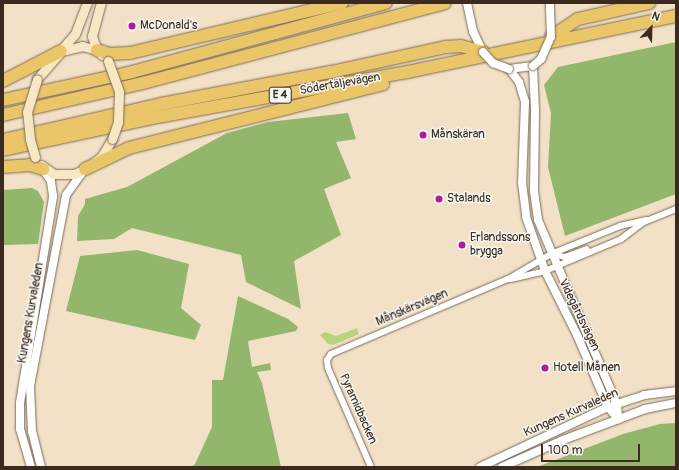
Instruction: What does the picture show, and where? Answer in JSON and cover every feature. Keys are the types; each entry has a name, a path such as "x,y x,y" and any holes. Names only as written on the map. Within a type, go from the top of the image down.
{"highway":[{"path":"97,50 110,54 130,53 342,3"},
{"path":"3,100 132,72 386,3"},
{"path":"3,115 144,83 445,3"},
{"path":"551,37 578,19 649,3"},
{"name":"Södertäljevägen","path":"3,150 163,116 468,59 676,16"},
{"path":"3,140 161,104 394,59 446,47 461,46 483,52"},
{"path":"3,81 61,51"},
{"path":"85,169 129,148 254,114 428,74 468,59"},
{"path":"3,167 30,164 43,169"}],"main road":[{"path":"87,3 75,34 37,79 27,112 30,139 35,157 43,169 67,176 85,169 102,156 112,139 118,122 119,92 108,61 97,50 92,36 101,3"},
{"path":"61,51 82,46 97,50"}],"street":[{"path":"467,3 473,31 483,52 493,62 511,72 532,68 541,59 551,37 550,3"},
{"name":"Videgårdsvägen","path":"532,68 535,110 534,191 538,220 556,266 617,404 618,419"},
{"name":"Videgårdsvägen","path":"511,72 519,82 525,102 523,200 526,217 544,271 577,335 608,408 618,419"},
{"name":"Kungens Kurvaleden","path":"31,467 20,429 20,403 53,196 51,181 43,169"},
{"name":"Kungens Kurvaleden","path":"41,467 32,432 30,386 66,195 85,169"},
{"name":"Månskärsvägen","path":"327,360 334,352 508,279 551,254 620,226 646,220 676,209"},
{"name":"Månskärsvägen","path":"508,279 544,271 621,239 646,220"},
{"name":"Pyramidbacken","path":"327,360 328,368 371,467"},
{"name":"Kungens Kurvaleden","path":"480,467 617,404 644,395 676,391"},
{"name":"Kungens Kurvaleden","path":"502,467 645,409 676,403"}],"green space":[{"path":"676,42 676,194 565,236 548,167 551,113 544,85 558,67"},
{"path":"348,113 356,139 336,142 351,178 324,189 341,235 294,261 301,309 246,282 241,255 132,228 114,239 77,241 78,216 85,204 85,199 127,187 227,133 268,122"},
{"path":"32,188 38,191 44,202 38,244 3,245 3,190"},
{"path":"137,250 189,264 181,308 201,325 195,340 66,311 80,256"},
{"path":"238,296 288,319 298,327 296,331 248,341 252,367 270,363 271,370 257,372 262,383 281,467 191,467 195,464 212,427 212,380 223,380"},
{"path":"357,328 359,334 333,345 328,344 320,335 325,332 336,336"},
{"path":"676,423 676,467 537,467 623,434 660,424"}],"place":[{"name":"McDonald's","path":"132,26"},
{"name":"Månskäran","path":"423,135"},
{"name":"Stalands","path":"439,199"},
{"name":"Erlandssons brygga","path":"462,245"},
{"name":"Hotell Månen","path":"545,368"}]}
